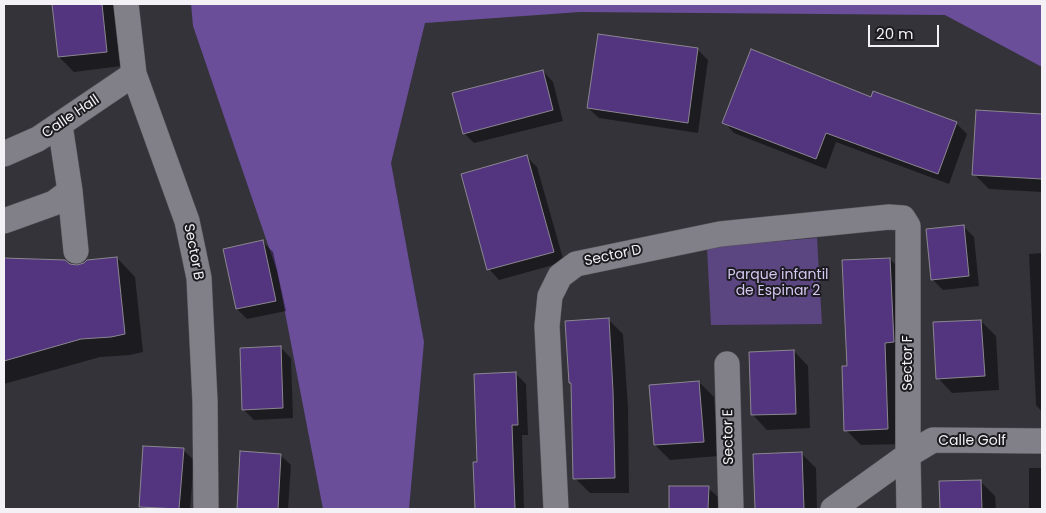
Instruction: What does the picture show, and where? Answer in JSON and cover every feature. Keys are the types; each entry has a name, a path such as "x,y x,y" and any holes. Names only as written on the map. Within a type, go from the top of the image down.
{"street":[{"name":"Sector B","path":"126,4 134,74 187,221 199,278 205,401 206,509"},
{"name":"Calle Hall","path":"4,154 38,139 134,74"},
{"path":"60,125 70,191 76,251"},
{"path":"4,221 54,203 70,191"},
{"name":"Sector D","path":"556,509 547,326 550,296 560,276 576,264 720,234 889,217 903,218"},
{"name":"Sector F","path":"903,218 908,226 909,509"},
{"name":"Sector E","path":"727,364 731,509"},
{"name":"Calle Golf","path":"832,509 908,455 933,440 1042,441"}],"green space":[{"name":"Parque infantil de Espinar 2","path":"817,238 822,324 711,325 707,247"}],"shaded area":[{"path":"191,4 1042,4 1042,67 945,15 580,12 425,23 391,163 424,342 409,509 323,509 277,271 193,26"}],"building":[{"path":"52,4 102,4 107,52 58,57"},
{"path":"598,34 698,48 688,123 587,108"},
{"path":"751,49 871,97 873,91 957,122 938,174 826,133 816,159 722,123"},
{"path":"543,70 553,110 463,134 452,93"},
{"path":"976,110 1042,114 1042,179 972,175"},
{"path":"527,155 554,252 487,270 461,174"},
{"path":"964,225 969,276 931,280 926,229"},
{"path":"263,240 276,301 236,309 223,249"},
{"path":"117,257 125,334 81,339 4,361 4,258 65,260 70,264 77,265 87,260"},
{"path":"890,258 894,342 885,343 888,429 844,431 842,366 847,366 842,260"},
{"path":"609,318 615,478 573,479 571,383 569,383 565,321"},
{"path":"981,320 985,376 936,379 933,322"},
{"path":"281,346 283,408 242,410 240,348"},
{"path":"794,350 796,414 751,415 749,352"},
{"path":"516,372 518,425 512,425 515,509 475,509 473,462 477,462 474,374"},
{"path":"699,381 704,442 654,445 649,385"},
{"path":"143,446 184,448 179,509 139,507"},
{"path":"240,451 281,454 278,509 237,509"},
{"path":"802,452 804,509 755,509 753,454"},
{"path":"981,480 982,509 940,509 939,481"},
{"path":"669,486 709,486 708,509 669,509"}]}
